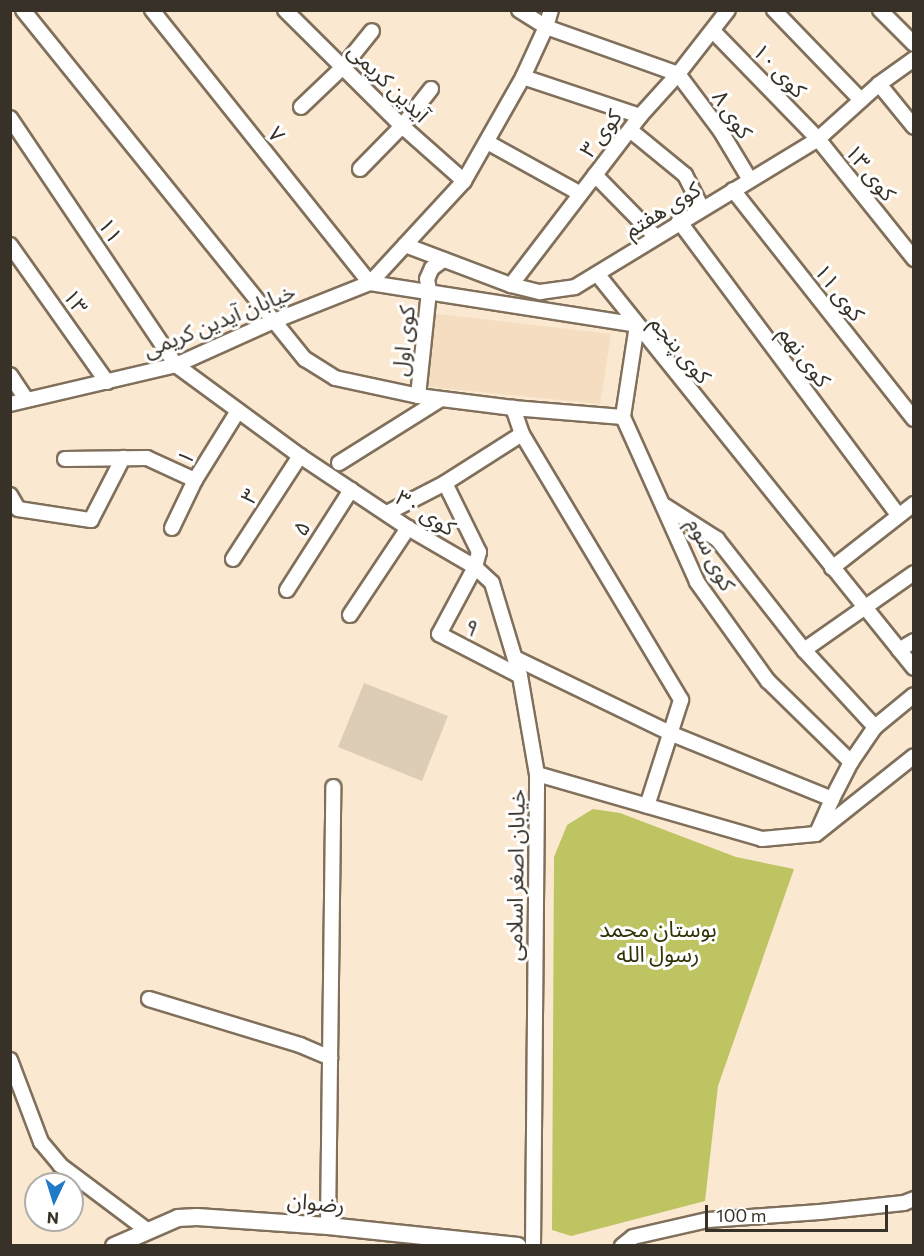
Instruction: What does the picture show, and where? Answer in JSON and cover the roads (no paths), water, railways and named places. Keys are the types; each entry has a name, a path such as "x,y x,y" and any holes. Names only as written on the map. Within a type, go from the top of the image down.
{"main road":[{"name":"رضوان","path":"114,1245 178,1218 197,1217 328,1226 519,1245"}],"street":[{"path":"23,10 305,358 335,378 418,396 513,408 623,417 638,325 598,275"},
{"name":"۷","path":"152,10 370,283"},
{"name":"آیدین کریمی","path":"285,10 402,126 465,181"},
{"path":"519,10 546,27 678,74"},
{"path":"370,283 465,181 523,77 546,27 551,10"},
{"name":"کوی ۳","path":"511,285 640,116 678,74 728,10"},
{"path":"774,10 861,100"},
{"path":"880,10 914,44"},
{"name":"کوی ۱۰","path":"712,30 818,139"},
{"path":"301,107 343,67 372,31"},
{"name":"کوی هفتم","path":"405,245 511,285 540,292 559,291 598,275 679,221 818,139 879,84 914,59"},
{"name":"کوی ۸","path":"678,74 720,130 750,180"},
{"path":"523,77 640,116"},
{"path":"879,84 914,127"},
{"path":"360,169 402,126 431,89"},
{"name":"۱۱","path":"10,118 176,365"},
{"path":"630,130 685,175 702,208"},
{"name":"کوی ۱۳","path":"818,139 914,259"},
{"path":"487,142 579,194"},
{"path":"595,175 655,236"},
{"name":"کوی ۱۱","path":"733,190 914,419"},
{"name":"کوی نهم","path":"679,221 898,515"},
{"name":"۱۳","path":"10,245 107,382"},
{"name":"کوی اول","path":"418,396 429,273 442,260"},
{"name":"خیابان آیدین کریمی","path":"10,404 176,365 274,321 370,283"},
{"name":"کوی پنجم","path":"370,283 638,325 914,668"},
{"path":"599,319 607,317 612,310 612,293"},
{"name":"کوی ۳۰","path":"176,365 300,456 408,528 475,567 492,583 520,676 537,774"},
{"path":"10,375 26,399"},
{"path":"339,463 441,399"},
{"path":"513,408 522,434 681,700 672,734 647,806"},
{"name":"۱","path":"172,528 195,480 238,411"},
{"name":"کوی سوم","path":"623,417 697,582 768,681 851,762"},
{"path":"387,513 445,483 522,434"},
{"name":"۳","path":"233,559 300,456"},
{"path":"10,495 18,509 91,520 123,458"},
{"path":"65,459 147,458 195,480"},
{"path":"445,483 479,552 475,567"},
{"name":"۵","path":"287,590 351,490"},
{"path":"832,568 914,504"},
{"path":"664,506 717,539 804,650 875,727"},
{"path":"350,615 408,528"},
{"name":"۹","path":"475,567 439,634 520,676"},
{"path":"804,650 914,573"},
{"path":"899,650 914,641"},
{"path":"514,658 672,734 832,799"},
{"path":"816,834 851,762 875,727 914,695"},
{"path":"816,834 914,756"},
{"name":"خیابان اصغر اسلامی","path":"533,1245 537,774 762,839 816,834"},
{"path":"328,1226 333,787"},
{"path":"149,999 300,1045 330,1058"},
{"path":"10,1060 41,1142 60,1165 147,1230"},
{"path":"622,1245 633,1238 708,1220 820,1212 904,1203 914,1198"}],"park label":[{"name":"بوستان محمد رسول الله","path":"658,940"}]}
